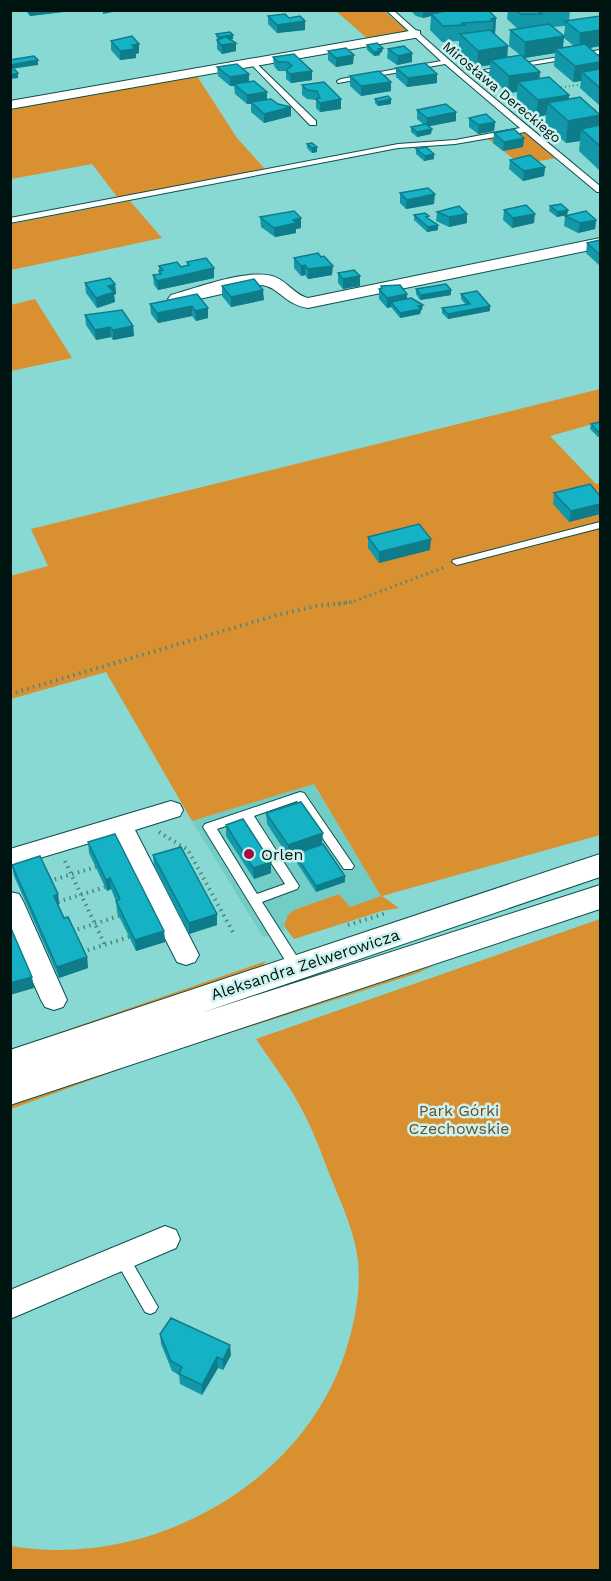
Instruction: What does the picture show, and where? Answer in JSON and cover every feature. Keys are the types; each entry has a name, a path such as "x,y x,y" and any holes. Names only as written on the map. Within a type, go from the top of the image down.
{"street":[{"path":"10,105 415,34"},
{"path":"177,299 259,279 276,284 292,300 308,303 600,243"},
{"path":"10,858 171,810"},
{"path":"120,825 186,955"},
{"name":"Aleksandra Zelwerowicza","path":"10,1091 172,1035 423,940 552,897 600,865"},
{"name":"Aleksandra Zelwerowicza","path":"552,897 600,897"},
{"path":"10,901 54,1000"},
{"name":"Aleksandra Zelwerowicza","path":"10,1064 296,966 423,940"},
{"path":"10,1305 165,1239"}],"lane":[{"name":"Mirosława Dereckiego","path":"389,10 446,62 600,190"},
{"path":"488,70 600,52"},
{"path":"252,62 313,123"},
{"path":"341,81 446,62"},
{"path":"10,221 398,146 455,142 528,129"},
{"path":"457,562 600,525"},
{"path":"296,966 209,827 300,796 348,866"},
{"path":"246,814 293,886 254,900"},
{"path":"122,1258 150,1308"}],"path":[{"path":"557,88 590,83"},
{"path":"584,113 600,110"},
{"path":"10,694 274,616 316,606 352,602 457,562"},
{"path":"61,852 105,945"},
{"path":"49,882 96,867"},
{"path":"58,902 105,887"},
{"path":"71,931 119,916"},
{"path":"81,953 129,937"}],"shaded area":[{"path":"314,784 381,896 350,907 339,894 294,910 284,926 285,930 263,937 192,821"}],"green space":[{"path":"336,11 384,11 408,31 405,34 369,40"},
{"path":"195,73 237,138 265,169 118,198 92,164 11,179 11,106"},
{"path":"526,131 557,158 520,164 488,139"},
{"path":"130,201 162,238 11,270 11,224"},
{"path":"35,299 72,358 11,371 11,305"},
{"path":"600,389 600,422 550,436 596,484 600,483 600,835 382,896 399,908 382,911 294,939 284,926 288,915 294,910 339,894 350,907 381,896 314,784 192,821 106,672 11,699 10,576 48,566 31,529"},
{"name":"Park Górki Czechowskie","path":"600,919 600,1570 11,1570 11,1546 63,1550 115,1544 166,1530 214,1508 258,1478 295,1441 325,1398 346,1350 355,1317 359,1283 358,1261 345,1211 310,1126 291,1090 256,1039"},
{"path":"266,961 261,968 11,1053 11,1049"},
{"path":"435,965 418,973 143,1061 11,1109 11,1104"}],"building":[{"path":"451,10 488,10 496,18 491,19 493,21 443,26 431,14"},
{"path":"516,10 557,10 539,12 542,14 521,14"},
{"path":"285,14 289,18 300,16 305,21 277,25 268,16"},
{"path":"600,16 600,30 580,33 565,21"},
{"path":"549,24 564,36 525,42 510,30"},
{"path":"490,30 508,46 478,51 460,34"},
{"path":"230,32 233,35 219,37 216,34"},
{"path":"132,36 139,44 132,45 135,49 120,51 111,41"},
{"path":"226,37 236,43 221,45 217,40"},
{"path":"377,43 383,48 378,49 380,51 374,52 367,45"},
{"path":"585,44 600,57 600,62 575,66 555,49"},
{"path":"404,46 412,53 398,56 388,49"},
{"path":"346,48 354,55 336,58 328,51"},
{"path":"294,54 312,71 290,74 286,70 292,66 288,62 278,62 273,57"},
{"path":"521,55 540,72 509,76 491,60"},
{"path":"34,56 38,60 10,65 10,60"},
{"path":"425,63 437,74 408,78 396,68"},
{"path":"237,64 249,74 230,77 217,67"},
{"path":"10,68 13,68 18,73 10,75"},
{"path":"600,69 600,88 582,72"},
{"path":"379,71 391,82 361,86 350,76"},
{"path":"549,77 569,95 538,100 518,82"},
{"path":"254,81 267,92 247,95 234,84"},
{"path":"324,82 341,99 320,103 316,99 320,98 317,91 307,90 302,85"},
{"path":"388,96 391,99 378,102 375,99"},
{"path":"580,97 600,115 568,121 548,103"},
{"path":"271,99 278,104 291,107 264,114 251,102"},
{"path":"446,104 456,112 427,118 417,110"},
{"path":"486,114 495,122 479,125 469,118"},
{"path":"426,124 432,129 417,132 411,127"},
{"path":"600,125 600,146 581,129"},
{"path":"514,129 524,138 504,142 494,133"},
{"path":"312,143 317,147 312,148 307,144"},
{"path":"426,147 434,154 425,156 416,149"},
{"path":"530,155 545,167 524,171 510,160"},
{"path":"428,188 435,194 407,200 400,193"},
{"path":"561,204 568,210 558,212 550,206"},
{"path":"526,205 535,214 513,218 504,210"},
{"path":"459,206 467,214 449,217 437,212"},
{"path":"294,211 301,218 293,220 296,223 274,228 260,217"},
{"path":"586,211 596,220 580,223 565,216"},
{"path":"425,213 429,216 426,217 438,225 428,227 414,215"},
{"path":"600,240 600,255 587,243"},
{"path":"318,253 333,266 308,269 305,265 301,266 294,258"},
{"path":"206,258 214,268 157,281 153,275 161,274 159,271 163,270 159,266 177,262 181,267 189,265 187,262"},
{"path":"354,270 360,276 343,279 338,273"},
{"path":"110,278 115,284 108,286 114,292 96,298 85,283"},
{"path":"254,279 263,290 231,297 222,286"},
{"path":"446,284 451,290 421,295 416,289"},
{"path":"400,285 407,294 387,298 379,289 382,288 381,286"},
{"path":"477,291 490,306 448,314 442,308 470,304 461,294"},
{"path":"197,294 208,308 195,311 192,306 157,313 150,304"},
{"path":"411,298 423,305 418,306 421,309 400,313 391,302"},
{"path":"122,310 133,326 113,330 110,327 95,330 85,315"},
{"path":"600,422 600,431 598,432 591,424"},
{"path":"590,484 600,496 600,504 571,511 554,493"},
{"path":"419,524 431,539 379,552 368,537"},
{"path":"301,802 323,833 288,845 266,813"},
{"path":"243,819 271,862 253,868 226,825"},
{"path":"115,834 164,931 135,940 116,901 120,899 110,878 106,880 88,842"},
{"name":"Orlen","path":"323,844 345,876 316,886 295,854"},
{"path":"181,847 217,914 189,923 153,855"},
{"path":"40,856 58,894 54,896 64,918 68,917 87,957 57,967 12,865"},
{"path":"10,926 32,977 10,983"},
{"path":"171,1318 230,1345 223,1360 217,1357 202,1385 179,1374 182,1367 171,1361 160,1334"}],"place":[{"name":"Orlen","path":"249,854"}]}
